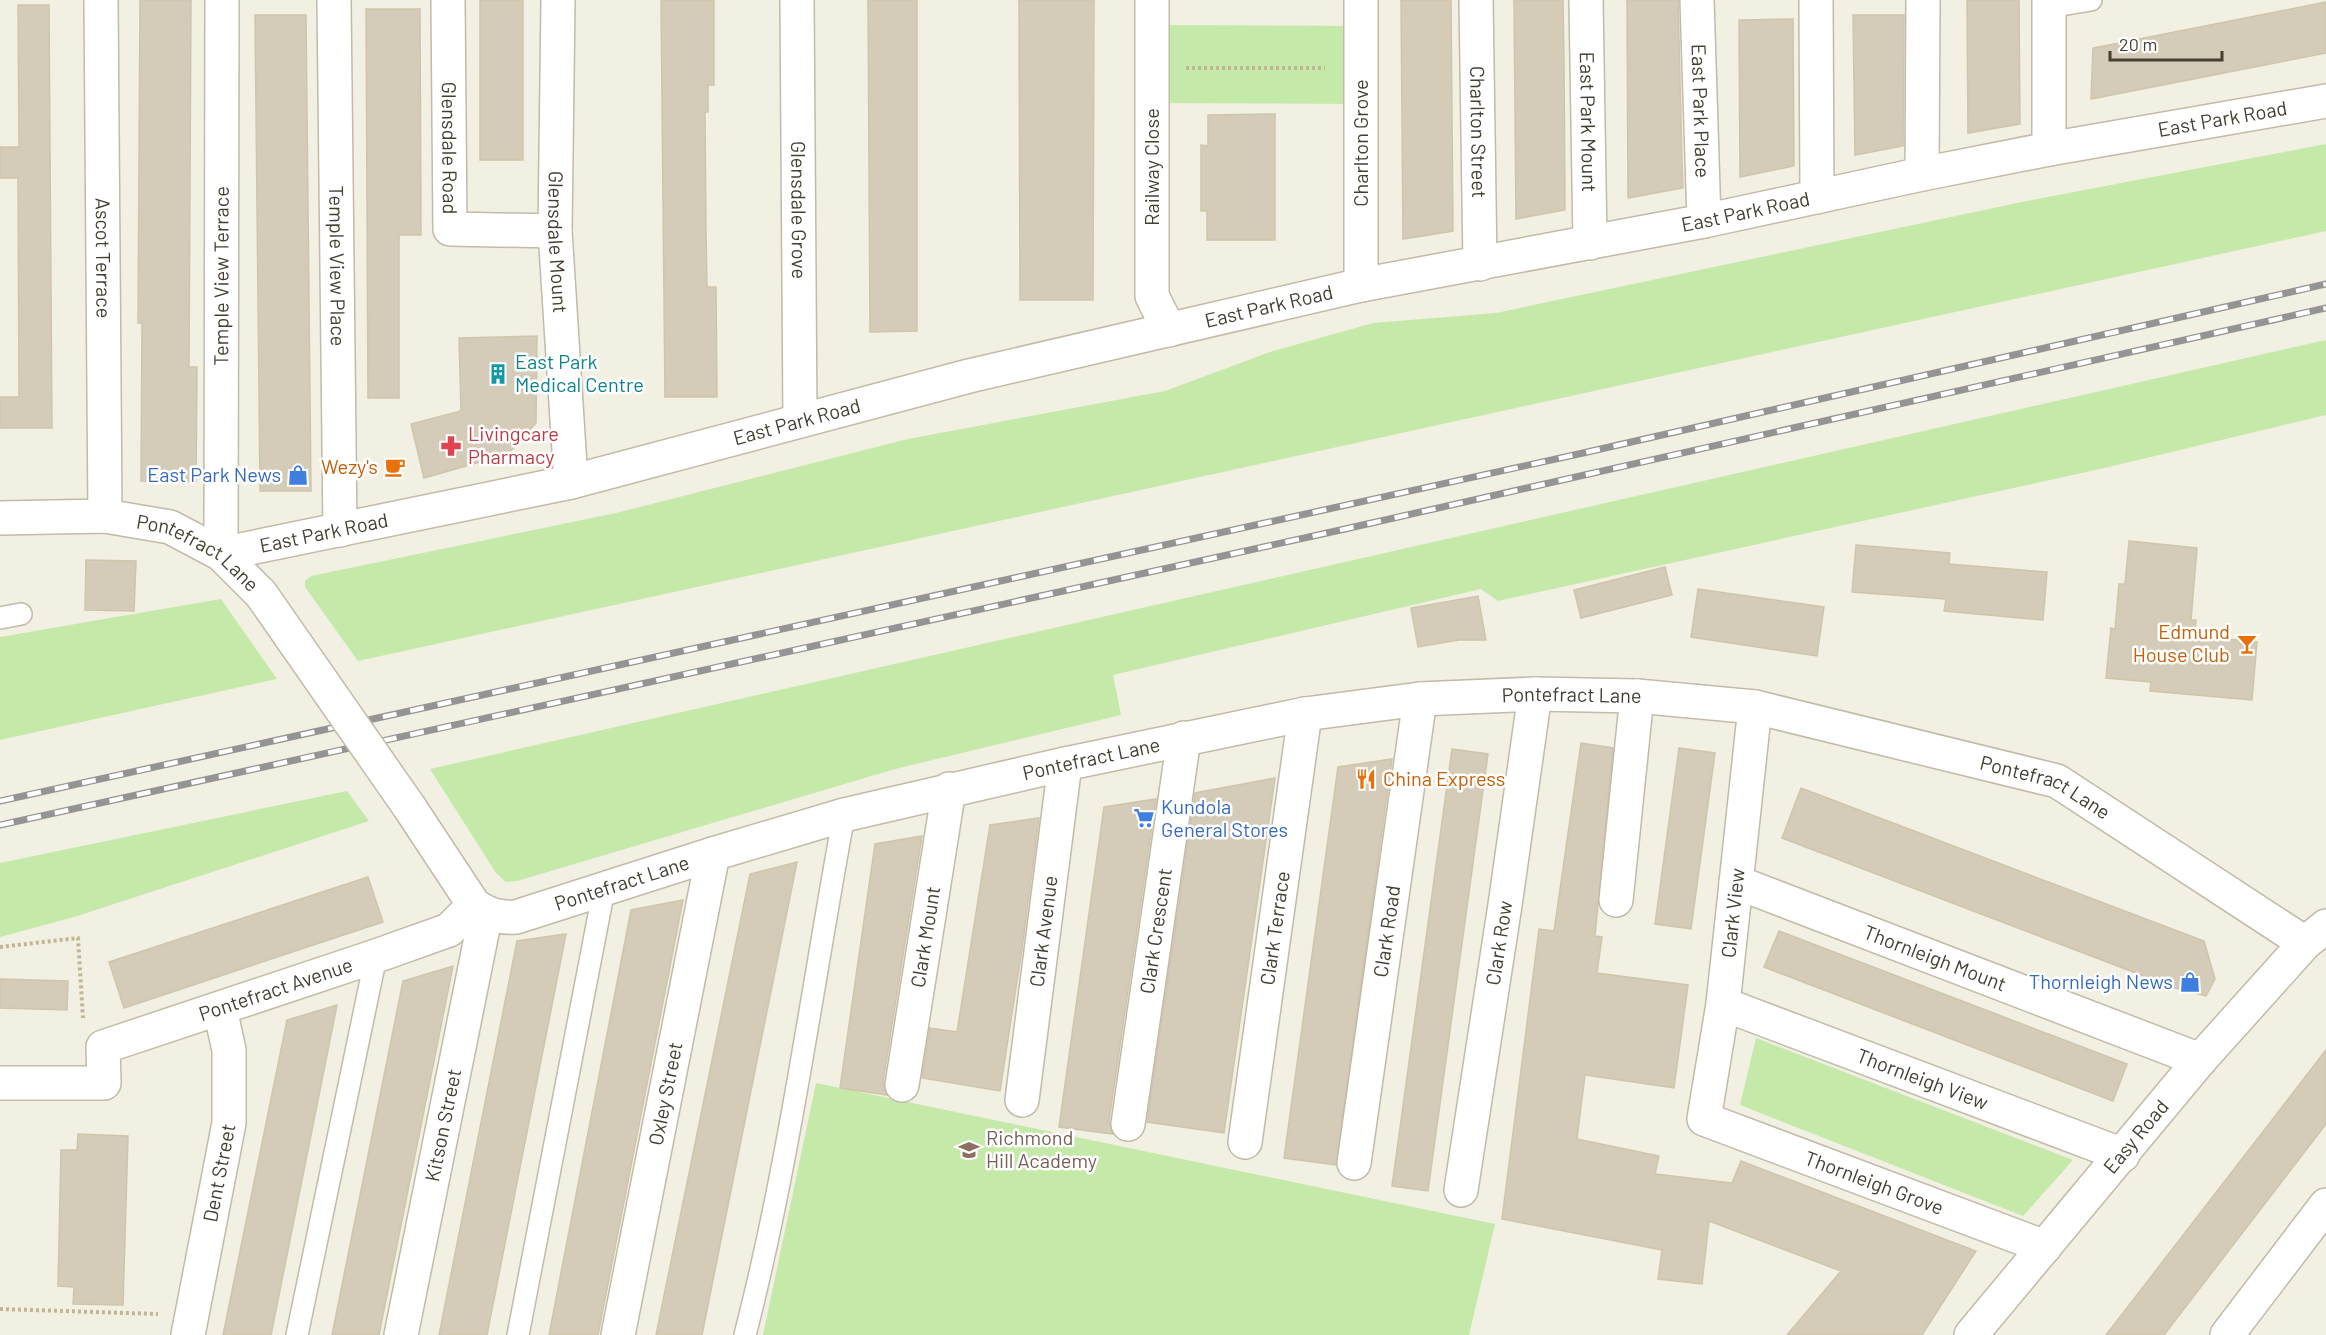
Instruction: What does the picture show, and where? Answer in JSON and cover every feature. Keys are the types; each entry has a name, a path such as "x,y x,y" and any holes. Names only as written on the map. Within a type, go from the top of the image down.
{"street":[{"name":"Ascot Terrace","path":"101,0 105,516"},
{"name":"Temple View Terrace","path":"221,554 222,0"},
{"name":"Temple View Place","path":"334,0 340,530"},
{"name":"Glensdale Road","path":"448,0 450,229 555,231"},
{"name":"Glensdale Mount","path":"558,0 555,231 571,482"},
{"name":"Glensdale Grove","path":"797,0 800,420"},
{"name":"Railway Close","path":"1152,0 1152,296 1169,330"},
{"name":"Charlton Grove","path":"1361,0 1361,285"},
{"name":"Charlton Street","path":"1476,0 1480,264"},
{"name":"East Park Mount","path":"1586,0 1590,243"},
{"name":"East Park Place","path":"1698,0 1704,221"},
{"path":"1816,0 1817,197"},
{"path":"1922,174 1923,0"},
{"path":"2049,4 2049,149"},
{"name":"East Park Road","path":"221,554 571,482 969,376 1361,285 1704,221 2049,149 2326,101"},
{"name":"Pontefract Lane","path":"0,518 105,516 170,527 221,554 261,594 480,909 500,918 516,917 843,815 949,789 1184,738 1305,714 1420,699 1535,694 1637,696 1755,707 2057,781 2316,935"},
{"name":"Clark Row","path":"1461,1190 1535,694"},
{"path":"1616,900 1637,696"},
{"name":"Clark Road","path":"1354,1163 1420,699"},
{"name":"Clark View","path":"1704,1119 1723,1004 1755,707"},
{"name":"Clark Terrace","path":"1245,1142 1305,714"},
{"name":"Clark Crescent","path":"1128,1124 1184,738"},
{"name":"Clark Avenue","path":"1022,1100 1065,764"},
{"name":"Clark Mount","path":"902,1085 949,789"},
{"name":"Oxley Street","path":"618,1335 713,854"},
{"name":"Thornleigh Mount","path":"1736,882 2200,1060"},
{"name":"Pontefract Avenue","path":"103,1047 448,930 480,909"},
{"name":"Kitson Street","path":"401,1335 480,909"},
{"name":"Easy Road","path":"1971,1335 2200,1060 2316,935"},
{"name":"Thornleigh View","path":"1723,1004 2123,1155"},
{"name":"Dent Street","path":"190,1325 229,1123 229,1050 220,1009"},
{"path":"0,1083 104,1083 103,1047"},
{"name":"Thornleigh Grove","path":"1704,1119 2045,1247"},
{"path":"2227,1335 2326,1205"}],"lane":[{"path":"2049,4 2091,0"},
{"path":"745,1335 762,1271 843,815"},
{"path":"518,1335 604,889"},
{"path":"297,1335 376,956"}],"path":[{"path":"1152,68 1361,68"},
{"path":"0,947 78,938 84,1031 103,1047"},
{"path":"0,1309 190,1325"}],"green space":[{"path":"1152,25 1361,26 1361,104 1152,103"},
{"path":"2326,144 2326,231 358,661 305,587 305,581 311,576 616,513 908,439 1165,391 1270,352 1373,323 1496,313 2022,202"},
{"path":"2326,340 2326,415 2109,467 1498,601 1481,589 1113,675 1121,715 895,769 517,881 506,882 496,873 430,769"},
{"path":"221,599 277,679 0,740 0,637"},
{"path":"347,791 369,821 74,917 0,937 0,863"},
{"path":"1756,1038 2073,1160 2023,1216 1740,1105"},
{"name":"Richmond Hill Academy","path":"816,1083 1495,1224 1469,1335 763,1335"}],"building":[{"path":"140,0 191,0 189,367 197,367 196,482 141,481 142,323 138,323"},
{"path":"480,0 523,0 523,160 480,160"},
{"path":"661,0 714,0 714,85 708,85 708,112 705,112 707,287 716,287 717,397 665,397"},
{"path":"868,0 917,0 917,331 870,332"},
{"path":"1019,0 1094,0 1093,300 1020,300"},
{"path":"1401,0 1451,0 1453,231 1403,239"},
{"path":"1514,0 1563,0 1564,59 1565,210 1516,219"},
{"path":"1627,0 1678,0 1683,188 1628,198"},
{"path":"1967,0 2019,0 2020,124 1968,133"},
{"path":"2326,2 2326,53 2091,99 2093,48"},
{"path":"18,5 49,5 52,428 0,428 0,397 19,397 18,178 0,178 0,147 19,147"},
{"path":"366,9 420,9 421,235 399,235 399,398 368,398"},
{"path":"255,15 306,15 311,491 260,491"},
{"path":"1853,15 1904,15 1903,146 1855,155"},
{"path":"1793,19 1794,166 1740,177 1739,20"},
{"path":"1275,114 1275,240 1207,240 1207,211 1201,211 1201,145 1208,146 1208,115"},
{"name":"East Park Medical Centre","path":"537,336 536,423 508,454 424,478 411,424 461,411 459,338"},
{"path":"2129,541 2197,548 2191,620 2196,620 2194,636 2257,642 2252,700 2150,691 2151,682 2106,678 2111,628 2115,629 2119,584 2125,584"},
{"path":"1856,545 1950,553 1949,564 2047,572 2043,620 1944,611 1946,599 1852,592"},
{"path":"86,560 136,561 134,611 85,610"},
{"path":"1665,567 1672,595 1581,618 1574,590"},
{"path":"1698,589 1824,607 1817,656 1691,637"},
{"path":"1478,596 1486,640 1459,640 1418,647 1411,608"},
{"path":"1581,743 1613,748 1595,936 1602,937 1597,973 1688,985 1674,1088 1585,1075 1577,1139 1659,1156 1655,1174 1732,1183 1741,1161 1976,1251 1922,1335 1787,1335 1841,1271 1709,1221 1702,1284 1658,1279 1662,1250 1502,1219 1539,929 1554,931"},
{"path":"1679,748 1715,753 1691,929 1655,924"},
{"path":"1452,749 1488,754 1428,1191 1392,1186"},
{"path":"1392,759 1336,1165 1284,1158 1338,767"},
{"path":"1275,778 1224,1133 1147,1122 1195,793"},
{"path":"1801,788 2204,941 2215,979 2206,996 2175,988 1782,838"},
{"path":"1156,799 1109,1121 1113,1134 1059,1127 1104,807"},
{"path":"1039,818 1000,1091 922,1078 930,1028 957,1032 990,825"},
{"path":"922,836 883,1082 887,1095 840,1088 875,844"},
{"path":"797,862 702,1335 656,1335 750,874"},
{"path":"368,877 383,922 124,1008 109,962"},
{"path":"683,900 598,1335 549,1335 631,910"},
{"path":"1779,931 2127,1064 2113,1101 1764,967"},
{"path":"566,934 487,1335 439,1335 517,941"},
{"path":"453,966 379,1335 332,1335 403,981"},
{"path":"0,979 68,981 67,1010 0,1008"},
{"path":"337,1005 271,1335 223,1335 287,1020"},
{"path":"2326,1050 2326,1124 2164,1335 2106,1335"},
{"path":"78,1134 128,1136 123,1305 73,1304 74,1287 58,1286 61,1150 77,1150"}],"railway":[{"path":"0,801 1583,453 2326,284"},
{"path":"0,825 1336,531 2326,308"}],"place":[{"name":"East Park Medical Centre","path":"498,374"},
{"name":"Livingcare Pharmacy","path":"451,446"},
{"name":"Wezy's","path":"395,467"},
{"name":"East Park News","path":"298,475"},
{"name":"Edmund House Club","path":"2247,644"},
{"name":"China Express","path":"1366,779"},
{"name":"Kundola General Stores","path":"1144,818"},
{"name":"Thornleigh News","path":"2190,982"},
{"name":"Richmond Hill Academy","path":"969,1150"}]}
